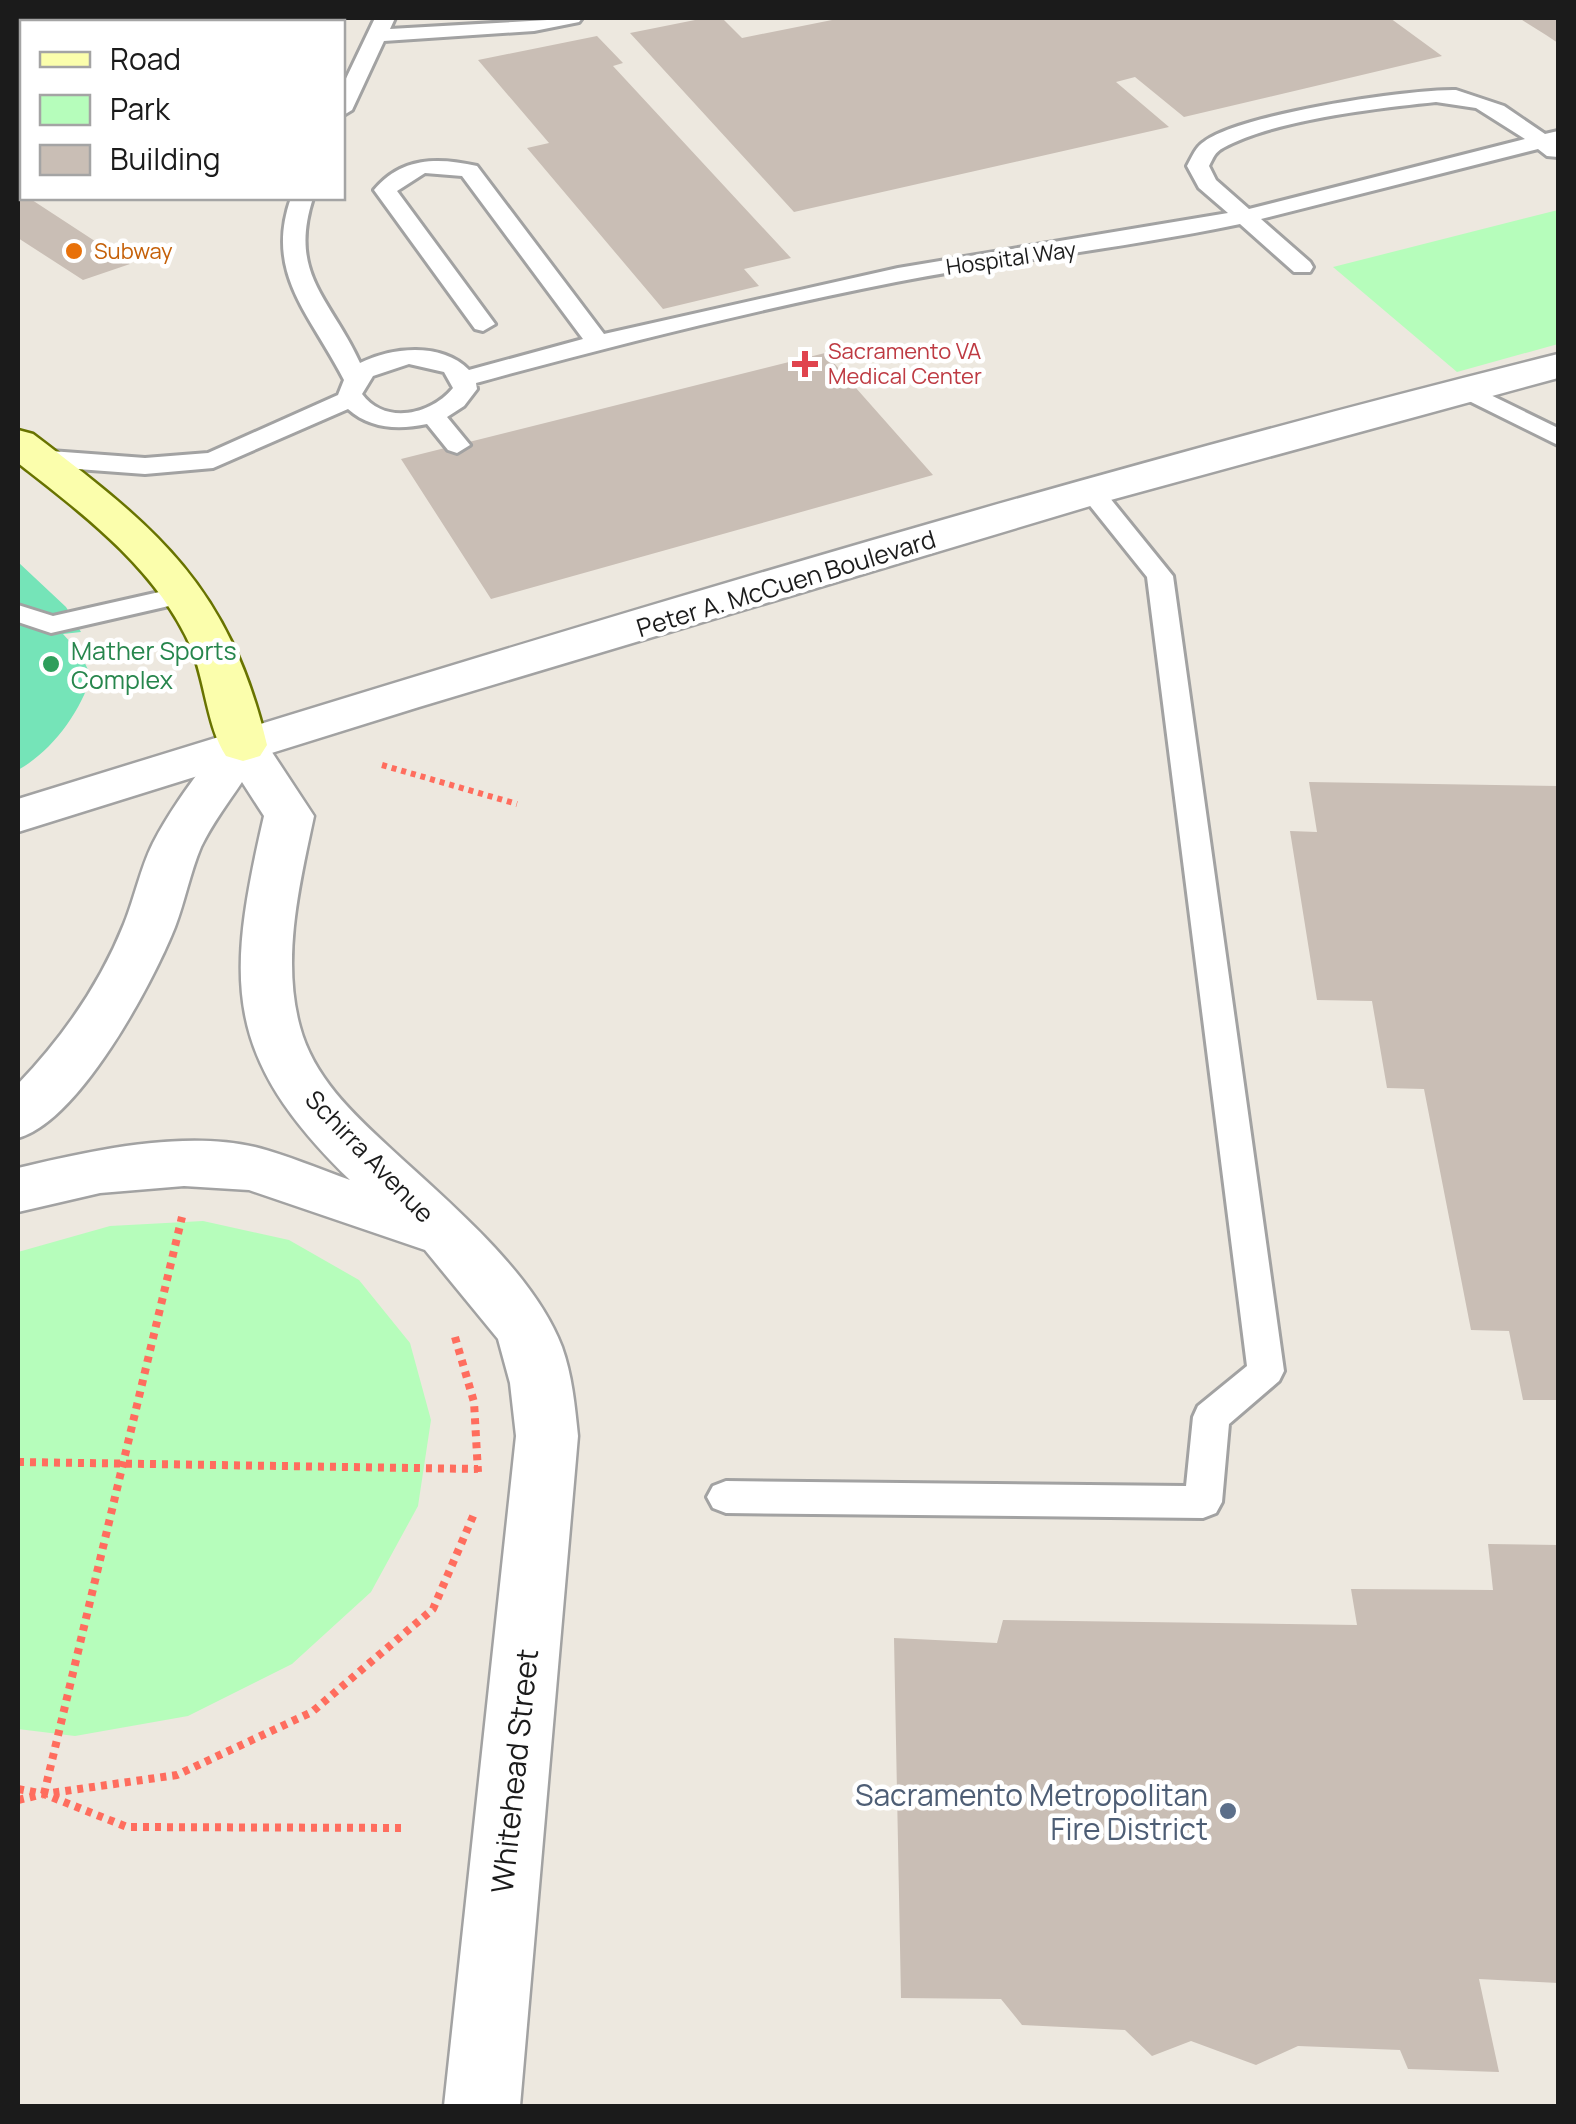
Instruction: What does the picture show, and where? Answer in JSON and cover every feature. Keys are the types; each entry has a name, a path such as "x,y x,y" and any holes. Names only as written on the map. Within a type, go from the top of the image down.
{"main road":[{"path":"28,450 114,515 186,594 213,640 238,714 244,745"}],"street":[{"name":"Peter A. McCuen Boulevard","path":"18,816 1092,492 1558,366"},
{"path":"18,1117 42,1095 84,1044 126,980 150,926 178,842 244,745"},
{"name":"Schirra Avenue","path":"244,745 289,816 271,903 268,952 269,993 280,1048 313,1101 450,1239 525,1330 541,1378 547,1436"},
{"path":"18,1190 100,1171 184,1164 252,1168 342,1197 450,1239"},
{"name":"Whitehead Street","path":"482,2106 547,1436"}],"lane":[{"path":"345,104 381,27 534,24 572,18"},
{"path":"1302,267 1248,216 1221,199 1198,166 1206,150 1245,132 1428,95 1482,102 1553,144"},
{"name":"Hospital Way","path":"464,380 598,342 898,276 1120,241 1248,216 1553,144"},
{"path":"483,324 385,190 402,174 436,164 470,171 598,342"},
{"path":"28,450 144,466 213,460 353,388 373,365 409,357 444,362 464,380 459,399 433,415 415,419 378,417 364,411 353,388 348,358 295,274 290,223 301,200"},
{"path":"1470,392 1558,438"},
{"path":"433,415 457,445"},
{"path":"726,1498 1203,1502 1212,1417 1266,1371 1160,576 1092,492"},
{"path":"18,613 51,624 186,594"}],"path":[{"path":"382,765 404,767 440,783 487,792 516,804"},
{"path":"44,1794 186,1199"},
{"path":"454,1332 474,1402 477,1484"},
{"path":"18,1462 478,1469"},
{"path":"18,1800 177,1775 312,1712 434,1609 474,1516 475,1500"},
{"path":"18,1789 44,1794 127,1826 407,1828"}],"green space":[{"path":"1558,210 1558,344 1457,372 1333,267"},
{"name":"Mather Sports Complex","path":"18,562 66,607 81,632 63,634 80,653 91,676 63,730 42,753 18,770"},
{"path":"203,1221 289,1240 359,1280 410,1343 431,1420 418,1506 371,1592 292,1664 188,1716 75,1736 18,1729 18,1252 110,1226"}],"building":[{"path":"18,18 96,18 20,20 18,35"},
{"path":"128,18 245,18 244,20"},
{"path":"722,18 742,38 842,18 1390,18 1442,56 1184,117 1135,77 1116,82 1169,127 794,212 630,33"},
{"path":"1519,18 1558,18 1558,43 1546,35"},
{"path":"597,36 623,63 613,66 791,258 744,269 759,286 663,309 527,148 549,143 478,60"},
{"name":"Subway","path":"32,200 130,264 83,280 18,238 18,201"},
{"path":"825,353 933,475 491,599 401,459"},
{"path":"1309,782 1558,786 1558,1400 1523,1400 1509,1331 1471,1330 1424,1089 1387,1088 1372,1001 1317,1000 1290,831 1317,832"},
{"name":"Sacramento Metropolitan Fire District","path":"1488,1544 1558,1545 1558,1983 1479,1979 1499,2072 1408,2069 1400,2050 1298,2046 1256,2065 1191,2041 1152,2056 1125,2030 1022,2025 1001,1999 901,1998 894,1638 997,1643 1003,1620 1357,1625 1351,1589 1493,1590"}],"place":[{"name":"Subway","path":"74,251"},
{"name":"Sacramento VA Medical Center","path":"805,364"},
{"name":"Mather Sports Complex","path":"51,664"},
{"name":"Sacramento Metropolitan Fire District","path":"1228,1811"}]}
